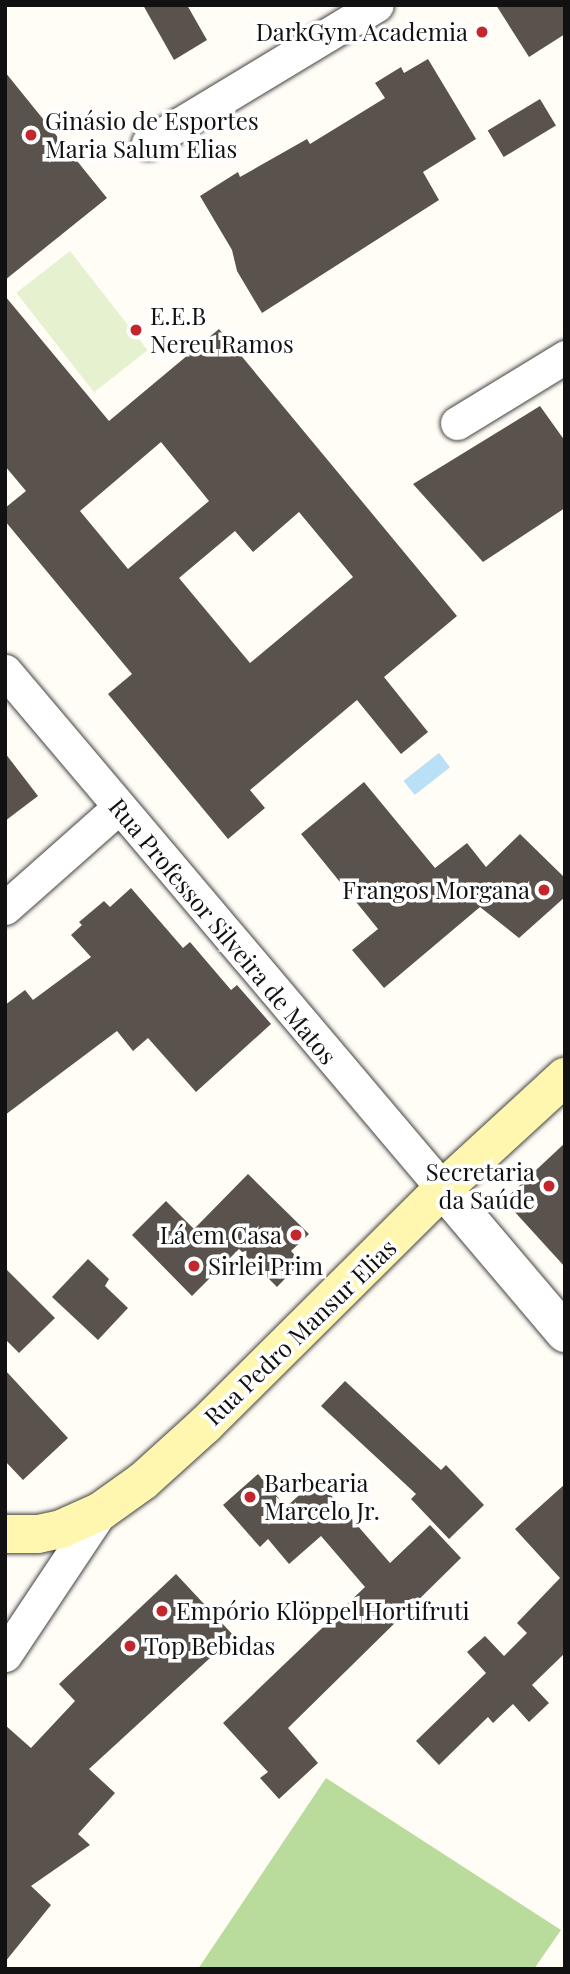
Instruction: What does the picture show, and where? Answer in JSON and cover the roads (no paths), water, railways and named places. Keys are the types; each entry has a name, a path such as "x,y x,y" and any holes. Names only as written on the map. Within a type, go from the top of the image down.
{"main road":[{"name":"Rua Pedro Mansur Elias","path":"5,1534 38,1534 61,1529 101,1511 174,1455 443,1189 565,1077"}],"street":[{"path":"148,142 377,5"},
{"path":"457,423 565,357"},
{"name":"Rua Professor Silveira de Matos","path":"5,671 118,808 443,1189"},
{"path":"5,908 118,808"},
{"path":"443,1189 565,1333"},
{"path":"5,1655 101,1511"}],"water":[{"path":"439,753 450,767 415,795 404,781"}],"place":[{"name":"DarkGym Academia","path":"482,32"},
{"name":"Ginásio de Esportes Maria Salum Elias","path":"31,135"},
{"name":"E.E.B Nereu Ramos","path":"136,330"},
{"name":"Frangos Morgana","path":"544,890"},
{"name":"Secretaria da Saúde","path":"549,1186"},
{"name":"Lá em Casa","path":"296,1235"},
{"name":"Sirlei Prim","path":"194,1266"},
{"name":"Barbearia Marcelo Jr.","path":"250,1497"},
{"name":"Empório Klöppel Hortifruti","path":"162,1611"},
{"name":"Top Bebidas","path":"130,1646"}]}
